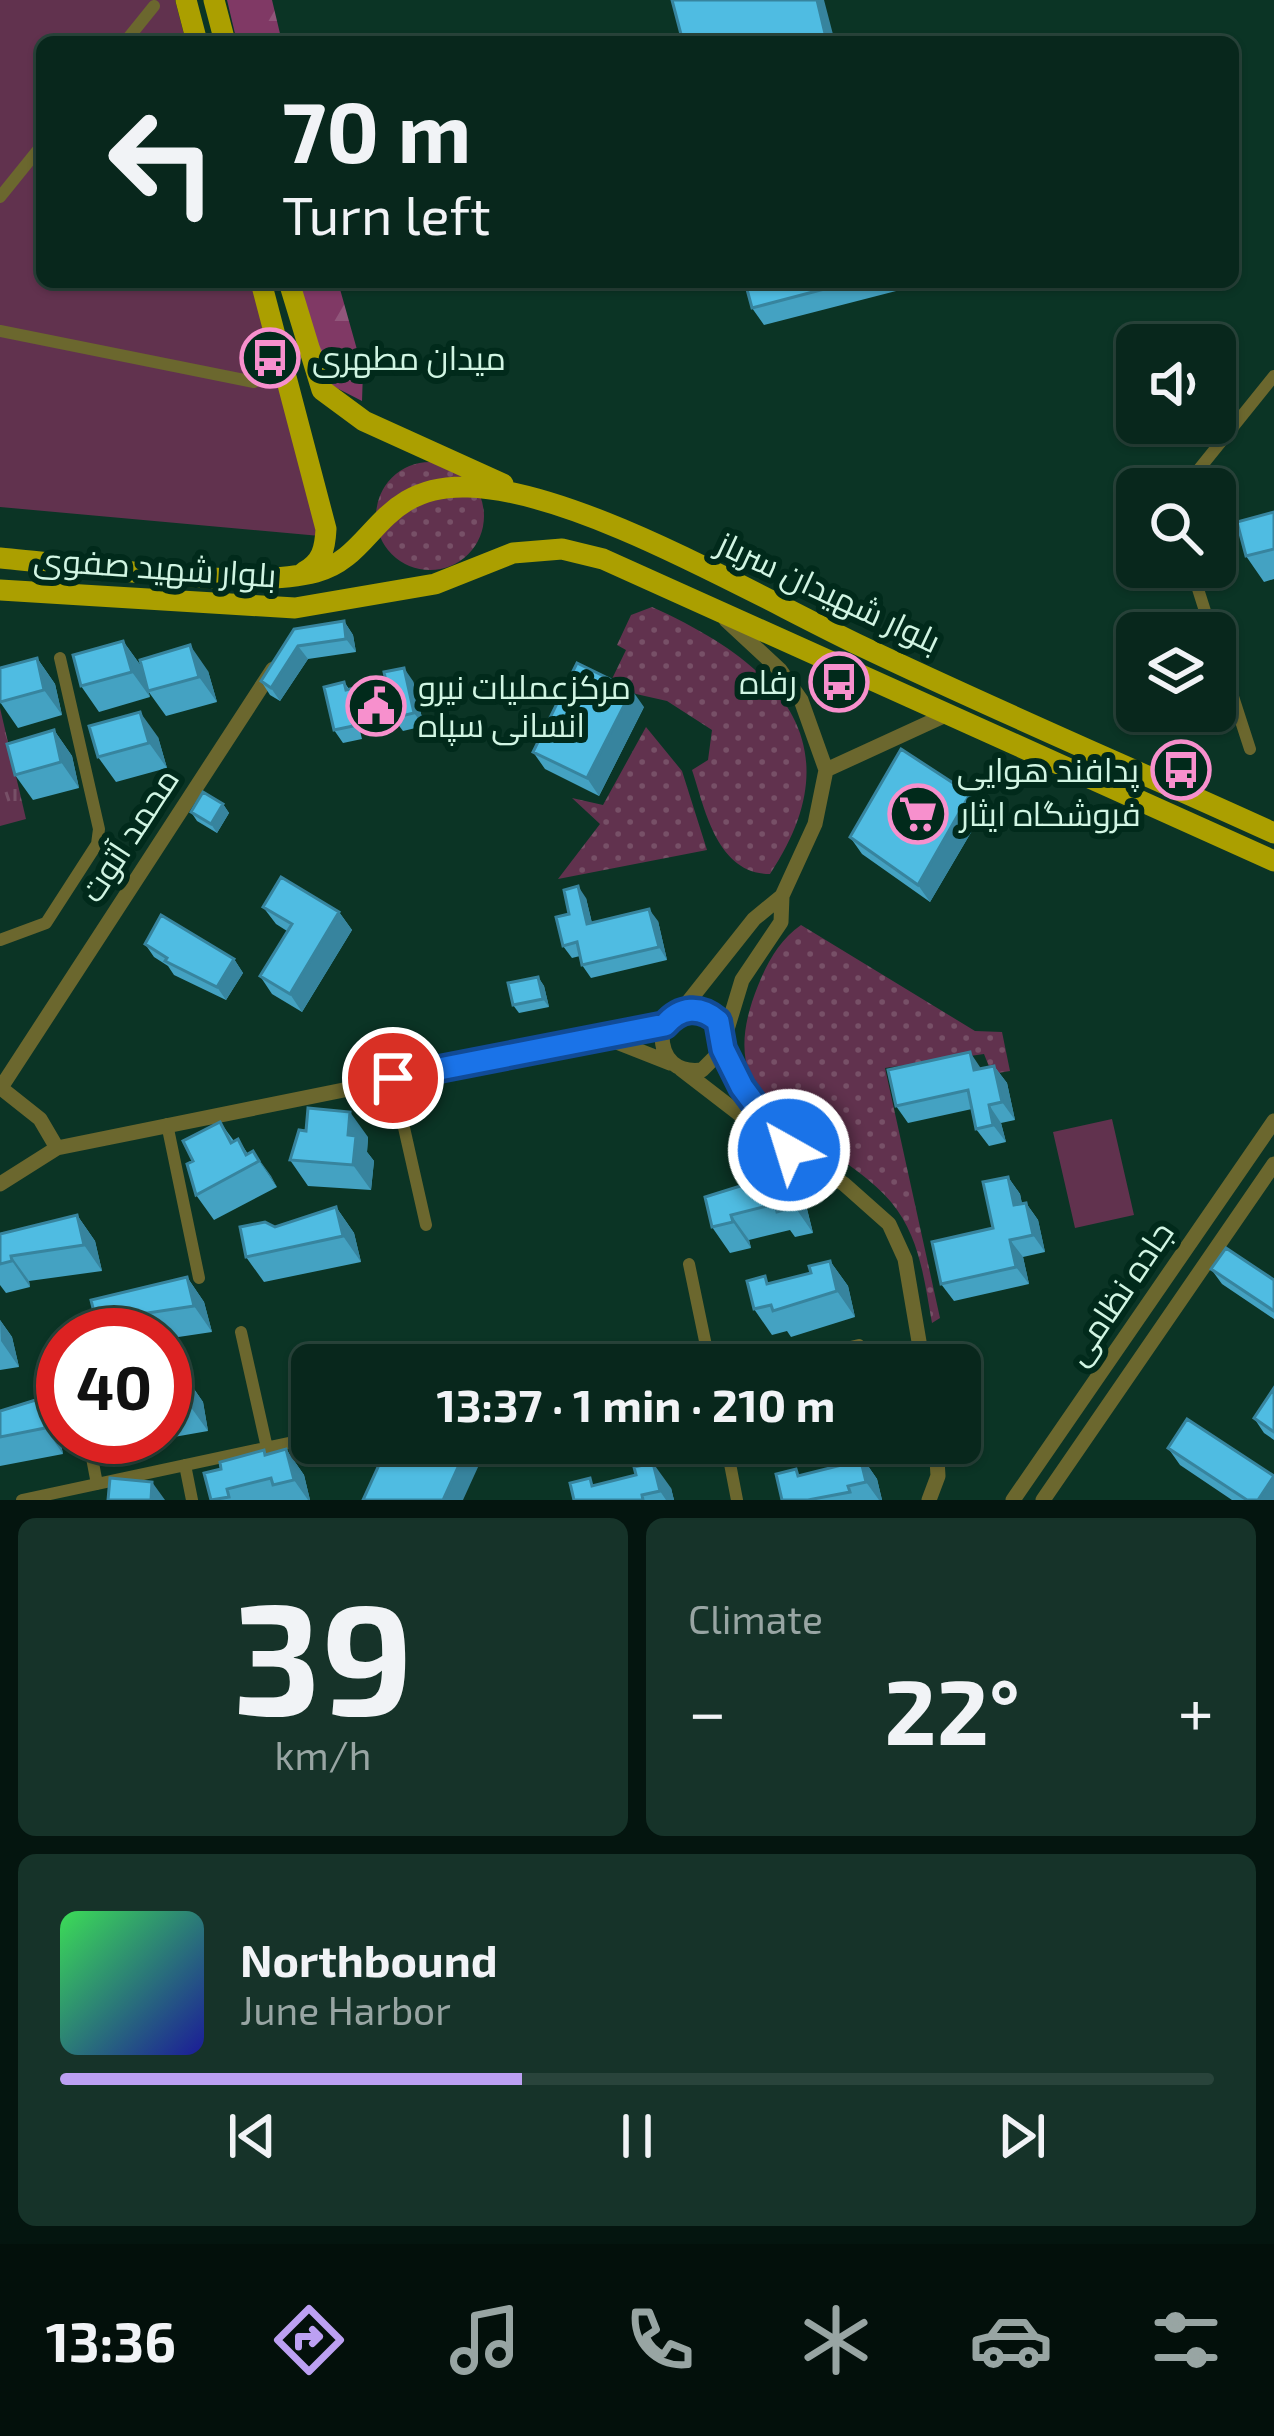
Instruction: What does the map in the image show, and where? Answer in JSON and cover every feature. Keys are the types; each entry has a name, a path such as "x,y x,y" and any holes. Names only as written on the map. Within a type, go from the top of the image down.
{"main road":[{"path":"186,0 195,36"},
{"path":"214,0 223,36"},
{"path":"263,288 326,529 316,565 292,578"},
{"path":"291,288 322,390 345,410 542,500"},
{"name":"بلوار شهیدان سرباز","path":"356,543 400,502 430,490 469,487 542,500 681,558 862,646 1274,832"},
{"name":"بلوار شهید صفوی","path":"0,558 292,578 341,561 356,543"},
{"name":"بلوار شهیدان سرباز","path":"513,553 562,549 603,559 1274,861"},
{"name":"بلوار شهید صفوی","path":"0,590 294,616 435,584 513,553"}],"street":[{"path":"130,36 154,6"},
{"path":"0,197 36,152"},
{"path":"0,332 254,382"},
{"path":"1200,468 1274,376"},
{"path":"665,1025 662,1046 676,1067 702,1070 724,1044 742,980 781,922 782,896 814,824 826,770 801,700 780,670 710,607"},
{"path":"0,940 46,923 97,844 99,830 60,658"},
{"name":"محمد آتوت","path":"0,1088 279,658"},
{"path":"1236,705 1250,749"},
{"path":"826,770 948,714"},
{"path":"0,1184 57,1148 665,1025 681,1012 754,920 782,896"},
{"path":"681,1012 710,1014 754,1107 789,1150"},
{"path":"600,1037 676,1067 844,1184 890,1224 905,1259 919,1344"},
{"path":"393,1078 427,1225"},
{"path":"0,1088 40,1119 57,1148"},
{"name":"جاده نظامی","path":"1013,1500 1274,1120"},
{"path":"167,1124 199,1278"},
{"path":"1043,1500 1274,1164"},
{"path":"689,1264 706,1344"},
{"path":"241,1332 267,1448"},
{"path":"22,1500 291,1443"},
{"path":"96,1464 100,1500"},
{"path":"729,1464 737,1500"},
{"path":"929,1500 937,1464"},
{"path":"184,1466 192,1500"}],"green space":[{"path":"0,0 175,0 184,36 36,36 36,288 253,288 320,536 0,507"},
{"path":"227,0 272,0 281,36 236,36"},
{"path":"299,288 340,288 363,371 362,401 327,383"},
{"path":"430,462 451,466 468,478 480,495 484,516 480,537 468,554 451,566 430,570 409,566 392,554 380,537 376,516 380,495 392,478 409,466"},
{"path":"652,607 734,653 766,680 789,710 803,745 806,783 795,826 770,874 737,863 708,820 692,770 708,760 712,730 667,701 636,694 611,681 626,650 617,645 631,615"},
{"path":"0,708 26,819 0,826"},
{"path":"646,727 682,771 707,850 558,879 600,824 572,798 603,805"},
{"path":"801,925 975,1031 1002,1032 1010,1071 992,1074 984,1054 885,1068 940,1318 932,1323 915,1244 901,1215 867,1179 786,1121 764,1100 749,1074 744,1042 752,1002 770,959"},
{"path":"1112,1119 1134,1215 1075,1228 1053,1132"}],"building":[{"path":"672,0 817,0 826,36 681,36"},
{"path":"747,288 828,288 752,308"},
{"path":"1274,512 1274,549 1246,556 1237,522"},
{"path":"344,621 346,639 298,646 271,688 261,681 294,629"},
{"path":"123,641 132,672 81,686 73,655"},
{"path":"190,645 199,677 148,691 140,660"},
{"path":"37,658 44,690 0,702 0,668"},
{"path":"577,663 632,690 587,778 533,752"},
{"path":"404,668 414,713 393,718 391,709 351,718 353,726 334,730 324,687 344,682 346,690 386,681 384,672"},
{"path":"140,712 149,743 98,757 89,726"},
{"path":"54,730 61,762 15,775 7,744"},
{"path":"901,749 970,794 918,885 850,837"},
{"path":"203,792 223,804 211,824 191,812"},
{"path":"281,877 339,912 290,994 260,976 292,924 263,907"},
{"path":"578,886 587,924 649,909 659,947 582,965 577,942 563,946 556,917 569,914 564,890"},
{"path":"161,915 234,959 217,987 165,961 145,944"},
{"path":"538,977 543,999 513,1005 508,983"},
{"path":"970,1052 974,1070 994,1066 1002,1102 989,1105 993,1125 976,1129 968,1090 896,1106 888,1070"},
{"path":"308,1108 350,1112 348,1135 356,1136 353,1165 290,1160 299,1130 306,1131"},
{"path":"220,1122 231,1143 238,1139 246,1155 253,1151 259,1161 196,1195 187,1164 193,1161 183,1141"},
{"path":"769,1177 771,1183 788,1179 795,1207 777,1212 775,1204 731,1215 733,1222 712,1227 705,1197"},
{"path":"1008,1177 1014,1205 1026,1203 1033,1235 1010,1240 1016,1267 941,1284 932,1242 993,1228 983,1182"},
{"path":"336,1207 343,1236 246,1257 240,1227 265,1222 275,1227"},
{"path":"77,1215 84,1245 11,1256 12,1261 0,1264 0,1234"},
{"path":"1226,1248 1274,1280 1274,1311 1211,1269"},
{"path":"830,1261 837,1291 773,1311 771,1305 754,1309 747,1281 765,1276 767,1284 811,1273 809,1266"},
{"path":"187,1277 194,1306 93,1308 91,1300"},
{"path":"1274,1388 1274,1432 1254,1418"},
{"path":"36,1400 36,1430 0,1437 0,1411"},
{"path":"1187,1419 1274,1476 1258,1500 1247,1500 1168,1448"},
{"path":"286,1449 294,1480 273,1485 271,1478 227,1489 229,1497 211,1500 204,1473 221,1469 220,1462"},
{"path":"379,1464 459,1464 443,1500 363,1500"},
{"path":"653,1464 660,1491 642,1495 643,1500 574,1500 570,1483 590,1478 592,1486 636,1475 634,1467"},
{"path":"862,1464 866,1482 848,1486 850,1492 782,1500 776,1474 796,1469 798,1476"},
{"path":"110,1478 152,1482 151,1500 108,1500"}],"place":[{"name":"میدان مطهری","path":"270,358"},
{"name":"رفاه","path":"839,682"},
{"name":"مرکزعملیات نیرو انسانی سپاه","path":"376,706"},
{"name":"پدافند هوایی","path":"1181,770"},
{"name":"فروشگاه ایثار","path":"918,814"}],"route":[{"path":"393,1078 665,1025 681,1012 700,1010 718,1021 723,1049 742,1087 789,1150"}]}
